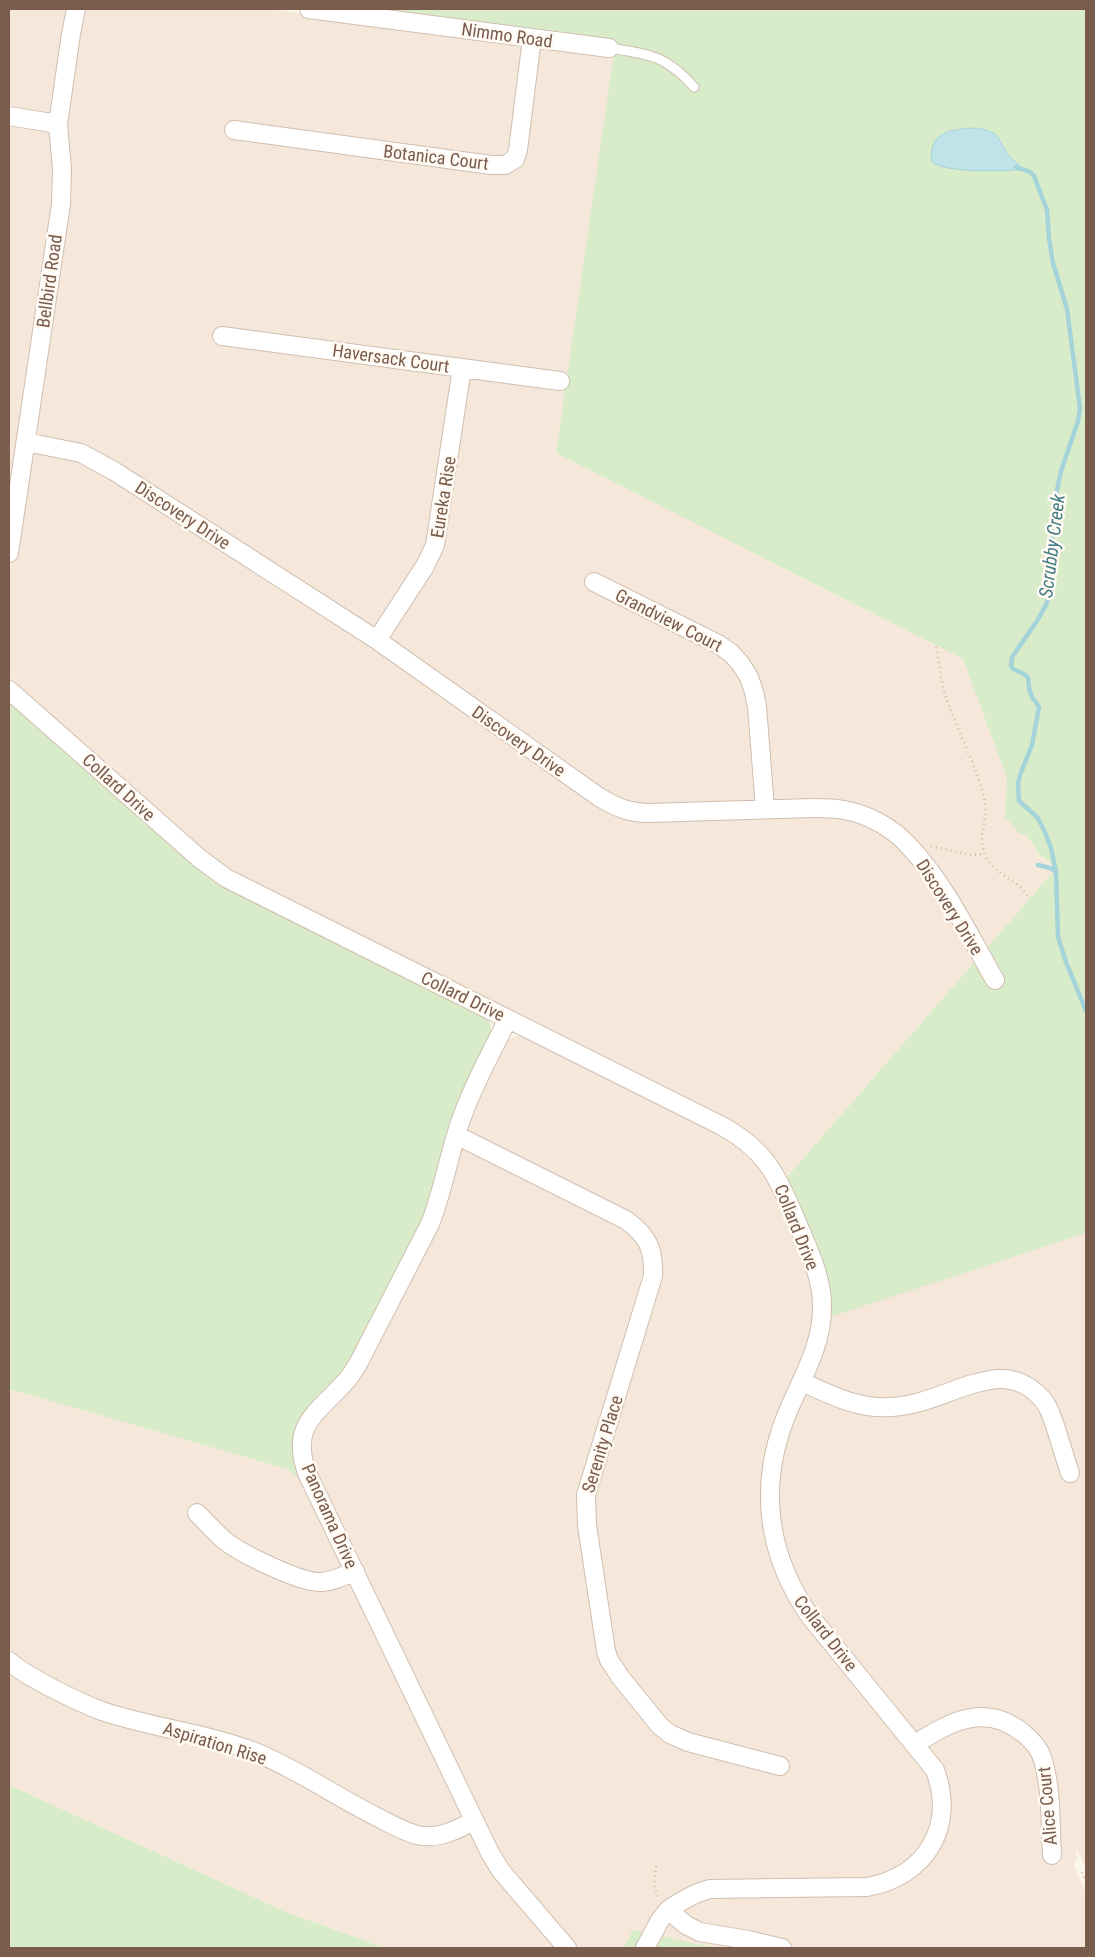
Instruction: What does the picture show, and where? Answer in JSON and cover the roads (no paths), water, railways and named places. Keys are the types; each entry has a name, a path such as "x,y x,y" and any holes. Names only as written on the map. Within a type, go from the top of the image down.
{"street":[{"name":"Bellbird Road","path":"9,553 61,204 62,169 58,124 70,34 76,9"},
{"name":"Nimmo Road","path":"309,9 609,48"},
{"name":"Botanica Court","path":"234,130 491,164 505,164 514,159 518,150 532,38"},
{"path":"9,116 58,124"},
{"name":"Haversack Court","path":"222,336 560,381"},
{"name":"Eureka Rise","path":"377,640 425,566 435,545 462,368"},
{"name":"Discovery Drive","path":"26,442 66,449 95,459 377,640 599,797 622,810 634,813 650,813 827,808 861,814 892,831 908,844 940,887 995,980"},
{"name":"Grandview Court","path":"594,582 718,644 740,663 749,676 757,706 765,809"},
{"name":"Collard Drive","path":"9,690 212,869 226,878 722,1126 750,1143 768,1164 784,1191 820,1284 822,1321 802,1382 779,1437 773,1462 770,1512 775,1542 783,1570 795,1594 809,1615 935,1770 941,1786 941,1824 926,1854 896,1879 867,1887 710,1889 696,1893 668,1910"},
{"name":"Panorama Drive","path":"508,1019 469,1098 456,1135 437,1207 370,1342 347,1380 309,1419 304,1430 302,1447 303,1462 307,1473 474,1822 501,1871 567,1948"},
{"name":"Serenity Place","path":"456,1135 626,1220 640,1230 649,1245 654,1261 651,1285 586,1495 587,1525 606,1650 609,1660 621,1678 660,1726 670,1734 688,1742 780,1766"},
{"path":"802,1382 859,1405 892,1408 928,1401 980,1383 1000,1379 1016,1381 1031,1388 1042,1398 1050,1411 1070,1474"},
{"path":"196,1513 225,1540 250,1556 309,1580 320,1582 337,1579 355,1571"},
{"name":"Aspiration Rise","path":"9,1661 26,1674 81,1703 104,1712 256,1752 343,1800 401,1829 418,1835 432,1836 445,1834 474,1822"},
{"name":"Alice Court","path":"915,1744 946,1725 964,1718 982,1717 1000,1720 1018,1728 1032,1740 1043,1758 1049,1783 1052,1855"},
{"path":"644,1948 668,1910 686,1925 700,1932 745,1944 782,1948"}],"lane":[{"name":"Nimmo Road","path":"609,48 640,52 660,59 676,68 694,86"}],"water":[{"path":"976,128 994,133 1009,155 1019,165 1019,170 961,170 939,166 932,162 934,144 938,138 951,131"}],"waterway":[{"name":"Scrubby Creek","path":"1016,167 1030,172 1034,176 1047,210 1053,263 1067,309 1080,408 1078,421 1061,471 1054,505 1047,603 1012,657 1011,666 1028,678 1032,697 1039,707 1032,745 1018,784 1019,801 1037,817 1051,848 1056,872 1058,937 1086,1011"},
{"path":"1038,865 1050,868 1056,872"}]}
